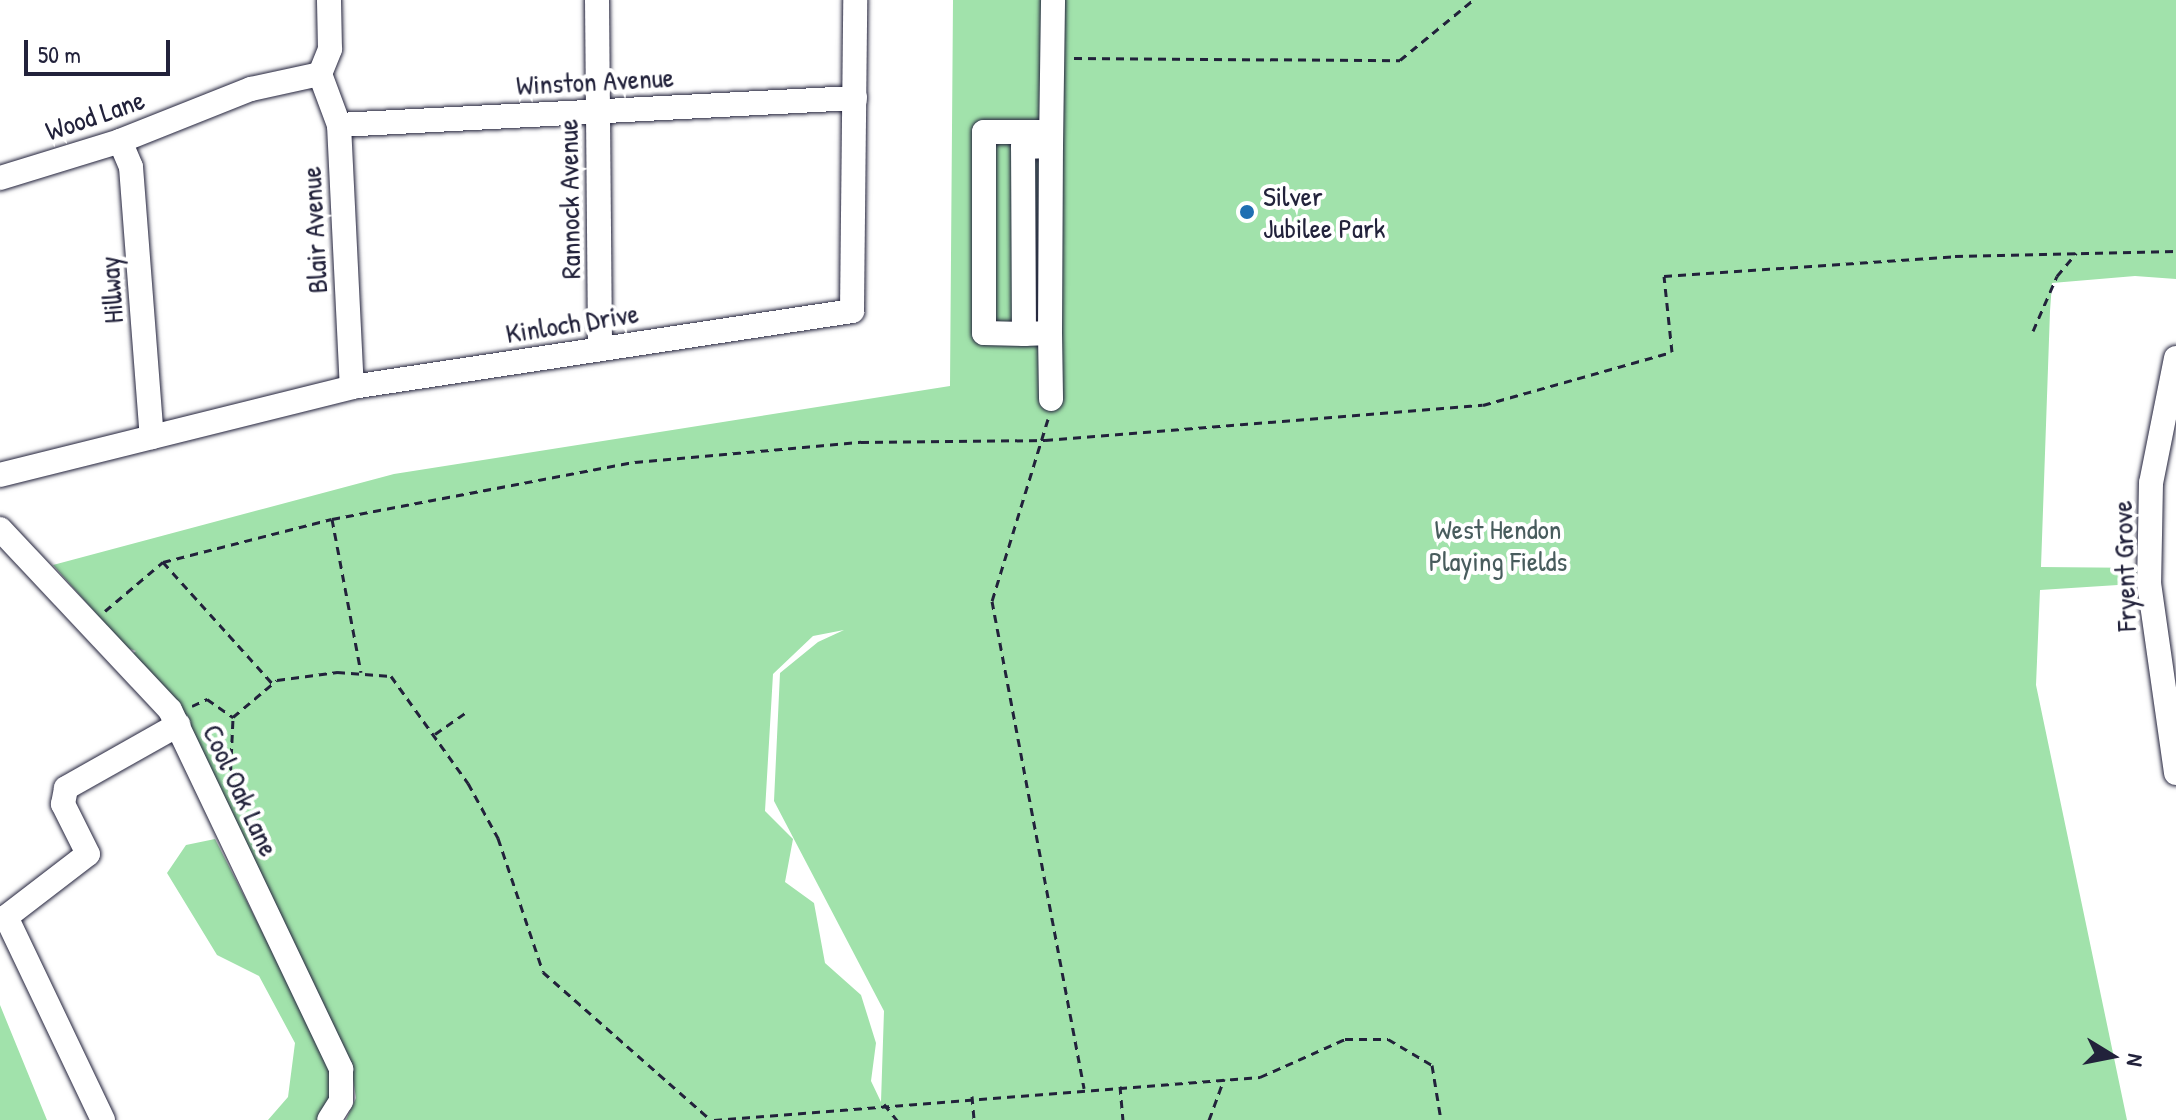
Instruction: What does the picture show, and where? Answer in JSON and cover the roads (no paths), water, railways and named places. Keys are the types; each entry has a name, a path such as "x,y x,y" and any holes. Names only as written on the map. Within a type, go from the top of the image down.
{"street":[{"path":"320,74 330,49 329,0"},
{"name":"Rannock Avenue","path":"597,0 600,349"},
{"name":"Kinloch Drive","path":"0,475 352,387 852,311 855,0"},
{"path":"1051,399 1053,0"},
{"name":"Blair Avenue","path":"320,74 339,125 352,387"},
{"name":"Wood Lane","path":"0,178 120,141 251,89 320,74"},
{"name":"Winston Avenue","path":"339,125 855,98"},
{"path":"1050,333 984,333 984,132 1051,139"},
{"path":"1024,334 1023,147 1051,139"},
{"name":"Hillway","path":"120,141 131,167 152,437"},
{"name":"Fryent Grove","path":"2175,767 2149,583 2151,483 2171,401 2176,358"},
{"name":"Cool Oak Lane","path":"0,529 159,696 184,716 341,1069 341,1101 329,1120"},
{"path":"103,1120 7,926 8,912 88,854 63,804 66,788 184,716"}],"place":[{"name":"Silver Jubilee Park","path":"1247,212"}],"park label":[{"name":"West Hendon Playing Fields","path":"1498,545"}]}
